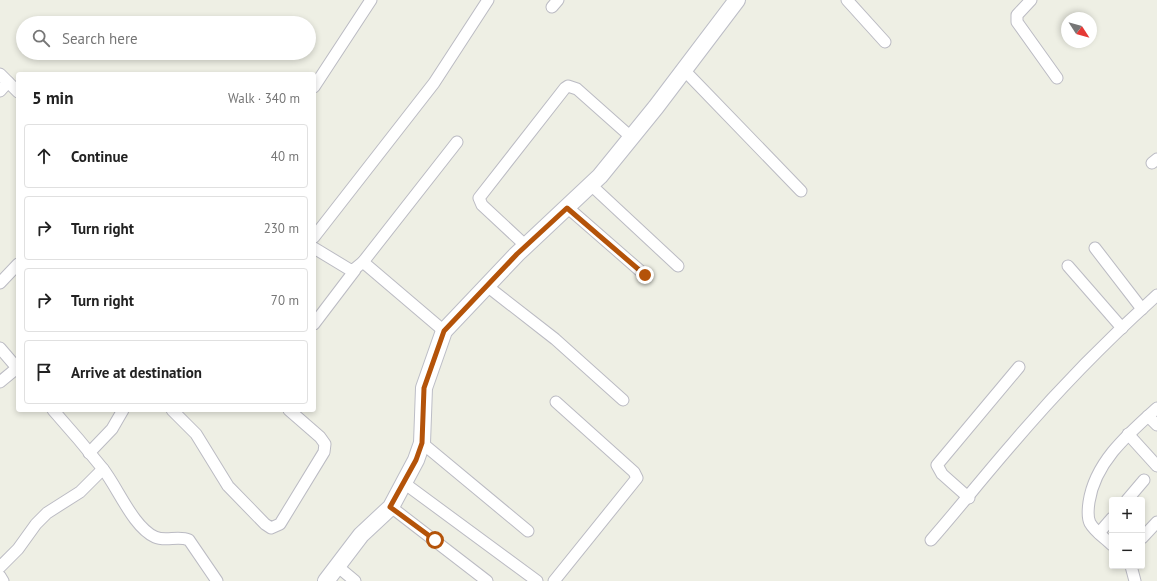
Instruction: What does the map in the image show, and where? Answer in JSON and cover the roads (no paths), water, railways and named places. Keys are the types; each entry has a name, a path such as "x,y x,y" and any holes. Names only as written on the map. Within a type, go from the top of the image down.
{"street":[{"path":"316,84 372,0"},
{"path":"316,234 434,83 488,0"},
{"path":"326,581 361,535 390,507 416,460 422,443 424,388 444,331 526,246 591,185 631,138 737,0"},
{"path":"847,0 885,42"},
{"path":"1031,0 1017,15 1017,22 1057,78"},
{"path":"684,70 801,191"},
{"path":"0,91 4,78 16,90"},
{"path":"526,246 482,205 479,198 565,88 568,86 577,88 631,138"},
{"path":"316,321 457,142"},
{"path":"591,185 678,266"},
{"path":"567,208 645,275"},
{"path":"1095,248 1142,309"},
{"path":"316,249 349,270 359,266"},
{"path":"0,284 16,266"},
{"path":"359,266 444,331"},
{"path":"1068,266 1122,328"},
{"path":"487,286 555,339 623,400"},
{"path":"931,540 969,498 1013,442 1122,328 1157,295"},
{"path":"0,348 16,367"},
{"path":"969,498 942,474 937,465 1019,367"},
{"path":"0,382 16,370"},
{"path":"554,581 637,478 634,472 556,402"},
{"path":"1109,542 1090,523 1088,517 1091,488 1105,460 1128,434 1157,408"},
{"path":"55,412 103,469 139,523 156,537 171,539 184,538 189,540 217,581"},
{"path":"89,453 112,429 122,412"},
{"path":"174,412 196,434 228,486 265,524 271,528 280,524 324,452 325,444 320,437 291,412"},
{"path":"1148,416 1157,425"},
{"path":"1128,434 1157,466"},
{"path":"422,443 528,531"},
{"path":"0,567 18,549 36,524 47,513 80,492 103,469"},
{"path":"1130,497 1144,480"},
{"path":"404,483 537,581"},
{"path":"390,507 487,581"},
{"path":"1099,533 1109,521"},
{"path":"1145,535 1157,522"},
{"path":"336,566 355,581"},
{"path":"1133,569 1135,581"},
{"path":"0,576 3,581"}]}
